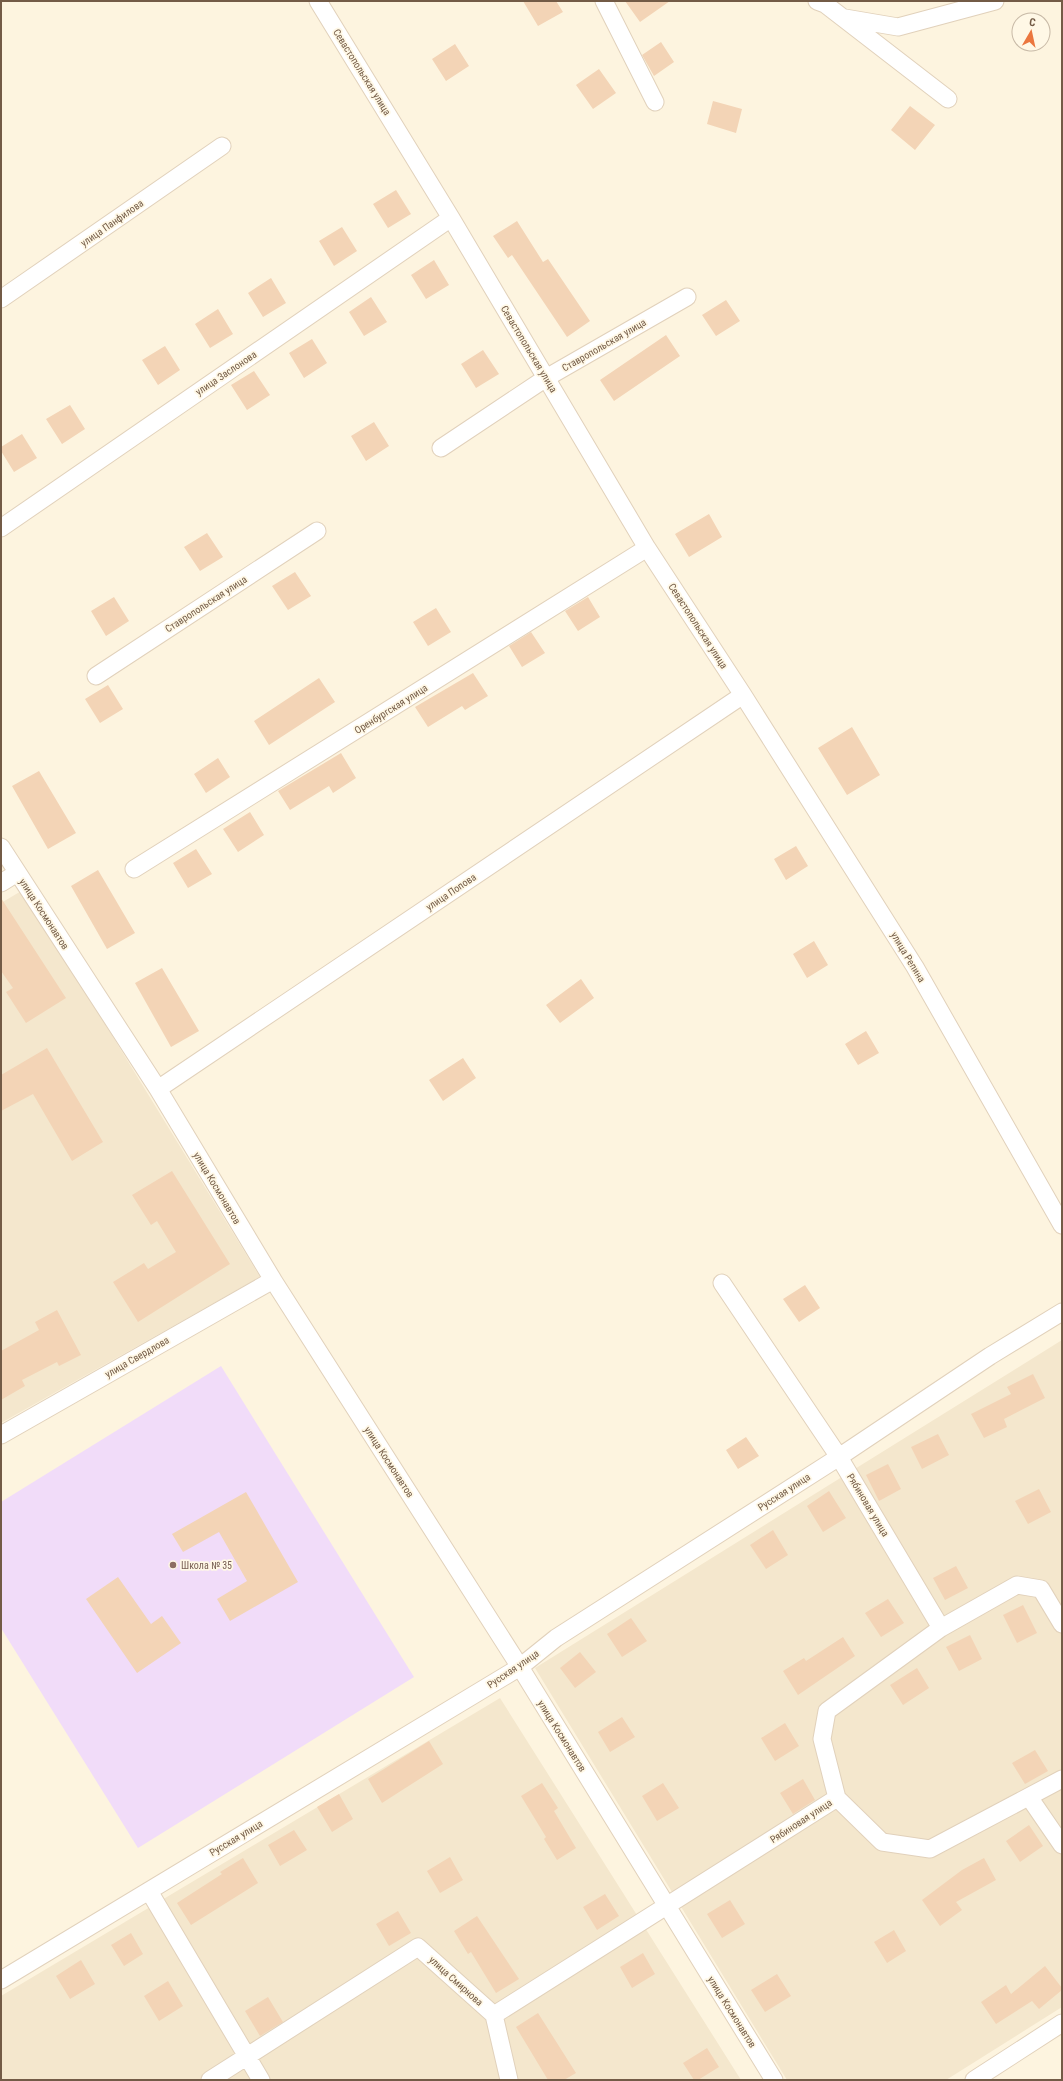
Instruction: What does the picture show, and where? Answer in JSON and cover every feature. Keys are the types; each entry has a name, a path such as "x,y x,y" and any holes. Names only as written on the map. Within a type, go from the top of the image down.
{"street":[{"name":"Севастопольская улица","path":"318,1 451,218 647,548 743,695"},
{"path":"604,1 655,102"},
{"path":"817,1 843,18 948,99"},
{"path":"843,18 898,27 995,1"},
{"name":"улица Панфилова","path":"1,299 222,146"},
{"name":"улица Заслонова","path":"1,528 451,218"},
{"name":"Ставропольская улица","path":"441,448 546,378 687,297"},
{"name":"Ставропольская улица","path":"96,676 316,531"},
{"name":"Оренбургская улица","path":"134,870 647,548"},
{"name":"улица Попова","path":"158,1089 743,695"},
{"name":"улица Репина","path":"743,695 915,967 1062,1225"},
{"name":"улица Космонавтов","path":"1,846 17,873 158,1089 273,1280 520,1667 774,2080"},
{"path":"1,883 17,873"},
{"name":"улица Свердлова","path":"1,1434 273,1280"},
{"path":"722,1283 839,1456"},
{"name":"Русская улица","path":"1,1980 520,1667 556,1638 839,1456 990,1356 1062,1312"},
{"name":"Рябиновая улица","path":"839,1456 941,1628"},
{"path":"837,1798 822,1739 827,1711 941,1628 1017,1585 1041,1590 1062,1624"},
{"name":"Рябиновая улица","path":"667,1907 837,1798 882,1842 930,1849 1062,1779"},
{"path":"1029,1797 1062,1845"},
{"path":"149,1891 261,2080"},
{"path":"509,2080 494,2015 667,1907"},
{"name":"улица Смирнова","path":"210,2080 418,1947 494,2015"},
{"path":"974,2080 1062,2023"}],"shaded area":[{"path":"23,890 260,1277 1,1423 1,903"},
{"path":"1062,1340 1062,2007 946,2080 787,2080 535,1668"},
{"name":"Школа № 35","path":"221,1366 414,1677 138,1848 1,1628 1,1502"},
{"path":"500,1698 741,2080 1,2080 1,1996"}],"building":[{"path":"523,1 556,1 563,12 538,26"},
{"path":"625,1 670,1 640,22"},
{"path":"661,42 674,62 654,76 642,55"},
{"path":"455,44 469,66 446,81 432,59"},
{"path":"599,69 616,93 593,109 576,85"},
{"path":"713,101 742,109 736,133 707,124"},
{"path":"910,106 935,125 915,150 891,130"},
{"path":"396,190 411,214 388,228 373,204"},
{"path":"517,221 543,262 548,259 590,321 567,337 512,255 508,258 493,236"},
{"path":"342,227 357,251 334,266 319,241"},
{"path":"434,260 449,285 426,299 411,275"},
{"path":"271,278 286,303 263,317 248,293"},
{"path":"371,297 387,322 364,336 349,312"},
{"path":"726,300 740,321 716,336 702,315"},
{"path":"218,309 233,334 210,348 195,324"},
{"path":"666,335 680,356 614,401 600,380"},
{"path":"312,339 327,363 304,378 289,353"},
{"path":"165,346 180,370 158,385 142,360"},
{"path":"483,350 499,374 476,388 461,364"},
{"path":"254,371 270,395 247,410 231,385"},
{"path":"70,405 85,429 62,444 46,419"},
{"path":"374,422 389,446 366,461 351,436"},
{"path":"22,434 37,458 14,472 1,451 1,447"},
{"path":"709,514 722,537 689,557 675,534"},
{"path":"207,533 223,557 200,571 184,547"},
{"path":"295,572 311,596 288,610 272,586"},
{"path":"114,597 129,621 106,636 91,611"},
{"path":"588,597 600,617 578,631 565,611"},
{"path":"436,608 451,632 428,646 413,622"},
{"path":"531,632 545,653 522,667 509,646"},
{"path":"473,673 488,696 465,710 462,706 428,727 415,707"},
{"path":"319,678 335,702 269,745 254,721"},
{"path":"108,685 123,709 100,723 85,699"},
{"path":"852,727 880,775 847,795 818,748"},
{"path":"341,753 356,778 333,793 329,786 290,810 278,791"},
{"path":"218,758 230,777 206,793 194,774"},
{"path":"39,771 76,833 48,849 12,786"},
{"path":"250,812 264,835 238,852 223,829"},
{"path":"796,846 808,866 786,880 774,859"},
{"path":"196,849 212,874 188,888 173,863"},
{"path":"98,870 135,933 107,949 71,886"},
{"path":"1,898 66,998 26,1023 6,992 13,988 1,971"},
{"path":"814,941 828,965 807,978 793,954"},
{"path":"162,968 199,1031 171,1047 135,983"},
{"path":"581,979 594,998 560,1023 546,1005"},
{"path":"866,1031 879,1053 858,1065 845,1044"},
{"path":"47,1048 103,1142 72,1161 33,1094 1,1111 1,1075"},
{"path":"463,1058 476,1078 443,1101 429,1080"},
{"path":"172,1171 230,1264 138,1322 113,1282 144,1263 148,1269 176,1252 157,1221 151,1225 132,1195"},
{"path":"805,1285 820,1308 799,1322 783,1299"},
{"path":"57,1310 81,1355 59,1366 57,1362 22,1380 25,1386 1,1400 1,1351 39,1330 35,1322"},
{"path":"1033,1374 1045,1398 1004,1419 1007,1427 984,1438 971,1414 1011,1394 1007,1387"},
{"path":"938,1434 949,1455 922,1469 911,1447"},
{"path":"746,1437 759,1456 738,1469 726,1450"},
{"path":"888,1464 901,1489 879,1501 866,1475"},
{"path":"1039,1489 1051,1512 1028,1524 1015,1501"},
{"path":"829,1491 846,1518 823,1532 807,1506"},
{"path":"246,1492 298,1582 230,1621 217,1599 247,1581 219,1532 183,1552 172,1534"},
{"path":"773,1530 788,1555 766,1569 750,1545"},
{"path":"956,1566 968,1588 945,1600 933,1578"},
{"path":"118,1577 151,1624 162,1616 181,1643 137,1673 86,1599"},
{"path":"888,1599 904,1623 881,1637 865,1613"},
{"path":"1023,1605 1037,1633 1017,1643 1003,1615"},
{"path":"631,1618 647,1641 622,1657 607,1634"},
{"path":"970,1635 982,1659 959,1671 946,1647"},
{"path":"843,1637 855,1656 798,1695 783,1671 804,1658 806,1661"},
{"path":"580,1652 596,1672 575,1688 560,1668"},
{"path":"917,1668 929,1688 903,1705 890,1685"},
{"path":"622,1717 635,1737 610,1752 598,1732"},
{"path":"785,1723 799,1746 775,1761 761,1738"},
{"path":"429,1741 443,1764 382,1803 368,1779"},
{"path":"1035,1750 1048,1771 1025,1784 1012,1763"},
{"path":"803,1779 815,1800 793,1814 780,1793"},
{"path":"542,1783 558,1808 554,1811 576,1848 557,1860 544,1839 546,1837 521,1796"},
{"path":"663,1783 679,1808 657,1821 642,1796"},
{"path":"339,1794 353,1819 332,1832 317,1807"},
{"path":"1029,1825 1043,1846 1020,1862 1006,1841"},
{"path":"294,1830 307,1850 280,1866 268,1845"},
{"path":"450,1857 463,1880 440,1893 427,1871"},
{"path":"243,1858 258,1883 191,1925 177,1903 222,1874 220,1872"},
{"path":"984,1858 996,1880 956,1902 962,1910 940,1926 922,1900 962,1870"},
{"path":"605,1894 619,1916 597,1930 583,1907"},
{"path":"730,1900 745,1924 722,1938 707,1914"},
{"path":"398,1911 411,1933 389,1946 376,1924"},
{"path":"477,1916 519,1979 496,1993 471,1952 468,1954 454,1931"},
{"path":"894,1930 906,1951 887,1963 874,1942"},
{"path":"131,1933 143,1954 124,1966 111,1945"},
{"path":"643,1953 655,1974 632,1988 620,1967"},
{"path":"81,1960 95,1984 70,1999 56,1976"},
{"path":"1045,1966 1062,1990 1039,2009 1032,2001 996,2024 981,2002 1006,1985 1011,1994"},
{"path":"777,1974 791,1996 765,2012 751,1990"},
{"path":"168,1981 183,2006 159,2021 144,1996"},
{"path":"268,1997 283,2022 260,2036 245,2011"},
{"path":"538,2013 576,2073 564,2080 548,2080 516,2027"},
{"path":"707,2048 719,2067 698,2080 694,2080 683,2063"}],"place":[{"name":"Школа № 35","path":"173,1565"}]}
